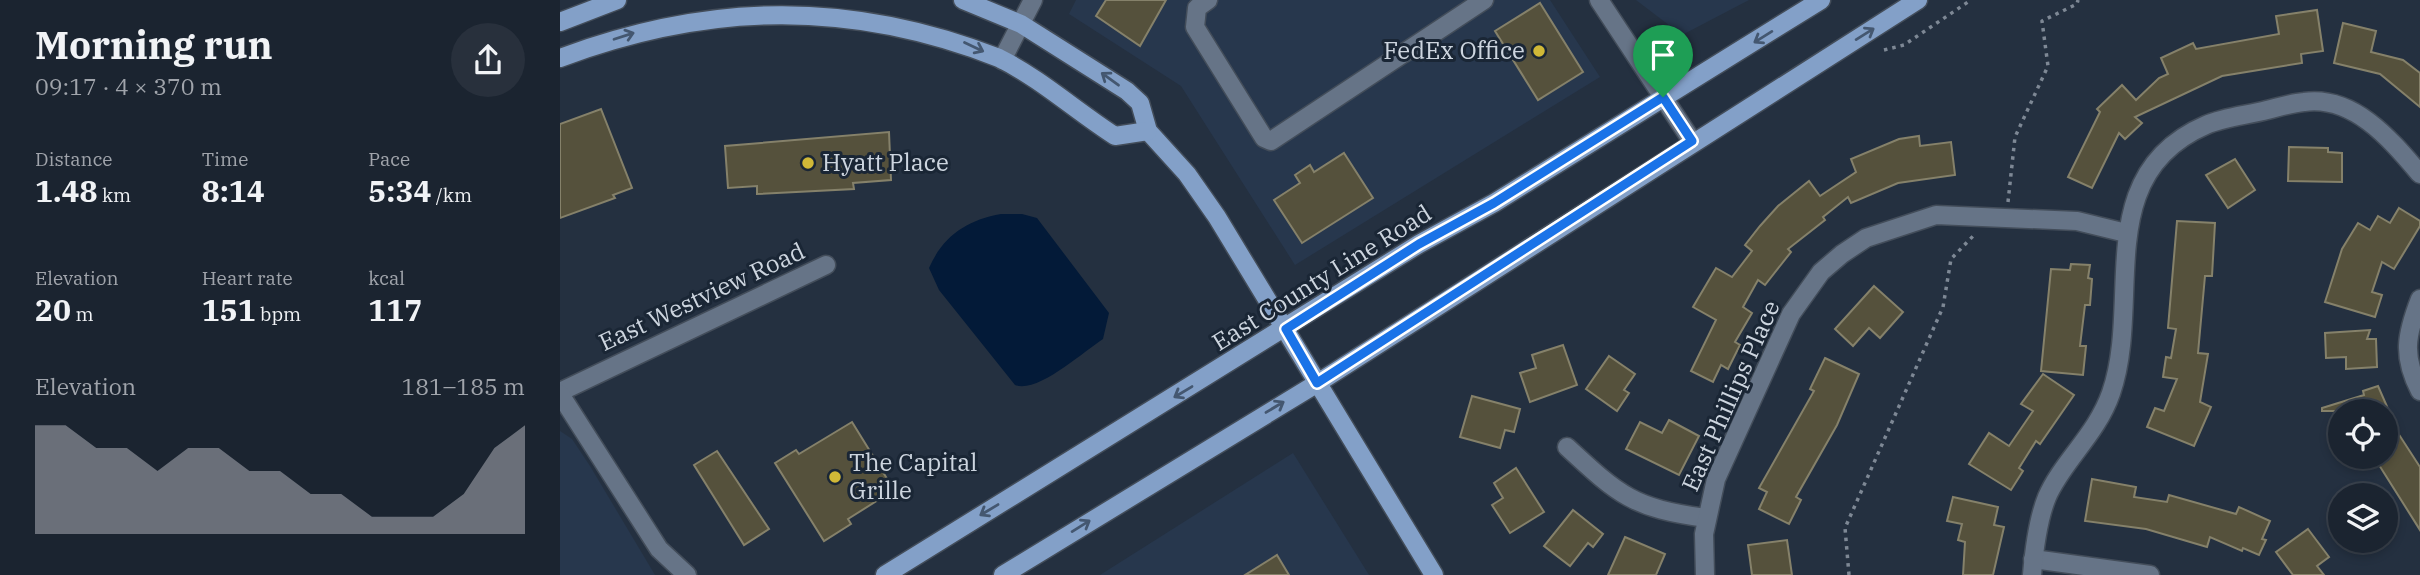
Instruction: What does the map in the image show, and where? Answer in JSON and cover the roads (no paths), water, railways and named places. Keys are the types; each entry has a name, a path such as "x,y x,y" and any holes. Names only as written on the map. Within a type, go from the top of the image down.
{"main road":[{"path":"560,22 617,0"},
{"path":"963,0 1021,24 1127,91 1140,103 1148,131 1199,191 1286,329 1434,575"},
{"name":"East County Line Road","path":"885,575 1286,329 1419,244 1494,203 1821,0"},
{"path":"1003,575 1317,383 1692,141 1918,0"},
{"path":"560,58 663,23 688,18 774,9 813,9 892,19 926,27 1002,60 1115,136 1148,131"}],"street":[{"path":"1002,60 1034,0"},
{"path":"1208,0 1196,8 1195,27 1264,138 1271,141 1484,0"},
{"path":"1599,0 1692,141"},
{"path":"2150,575 2033,567 2048,497 2097,423 2111,394 2121,354 2126,233 2137,193 2150,169 2174,143 2207,124 2306,101 2336,104 2363,117 2391,140 2420,174"},
{"name":"East Phillips Place","path":"1705,575 1706,518 1716,479 1791,314 1821,272 1866,238 1936,215 2077,221 2126,233"},
{"name":"East Westview Road","path":"560,393 826,265"},
{"path":"2420,299 2407,333 2412,374 2420,391"},
{"path":"560,393 659,549 687,575"},
{"path":"1567,447 1612,489 1630,500 1665,512 1706,518"},
{"path":"659,549 666,575"}],"place":[{"name":"FedEx Office","path":"1539,51"},
{"name":"Hyatt Place","path":"808,163"},
{"name":"The Capital Grille","path":"835,477"}]}
